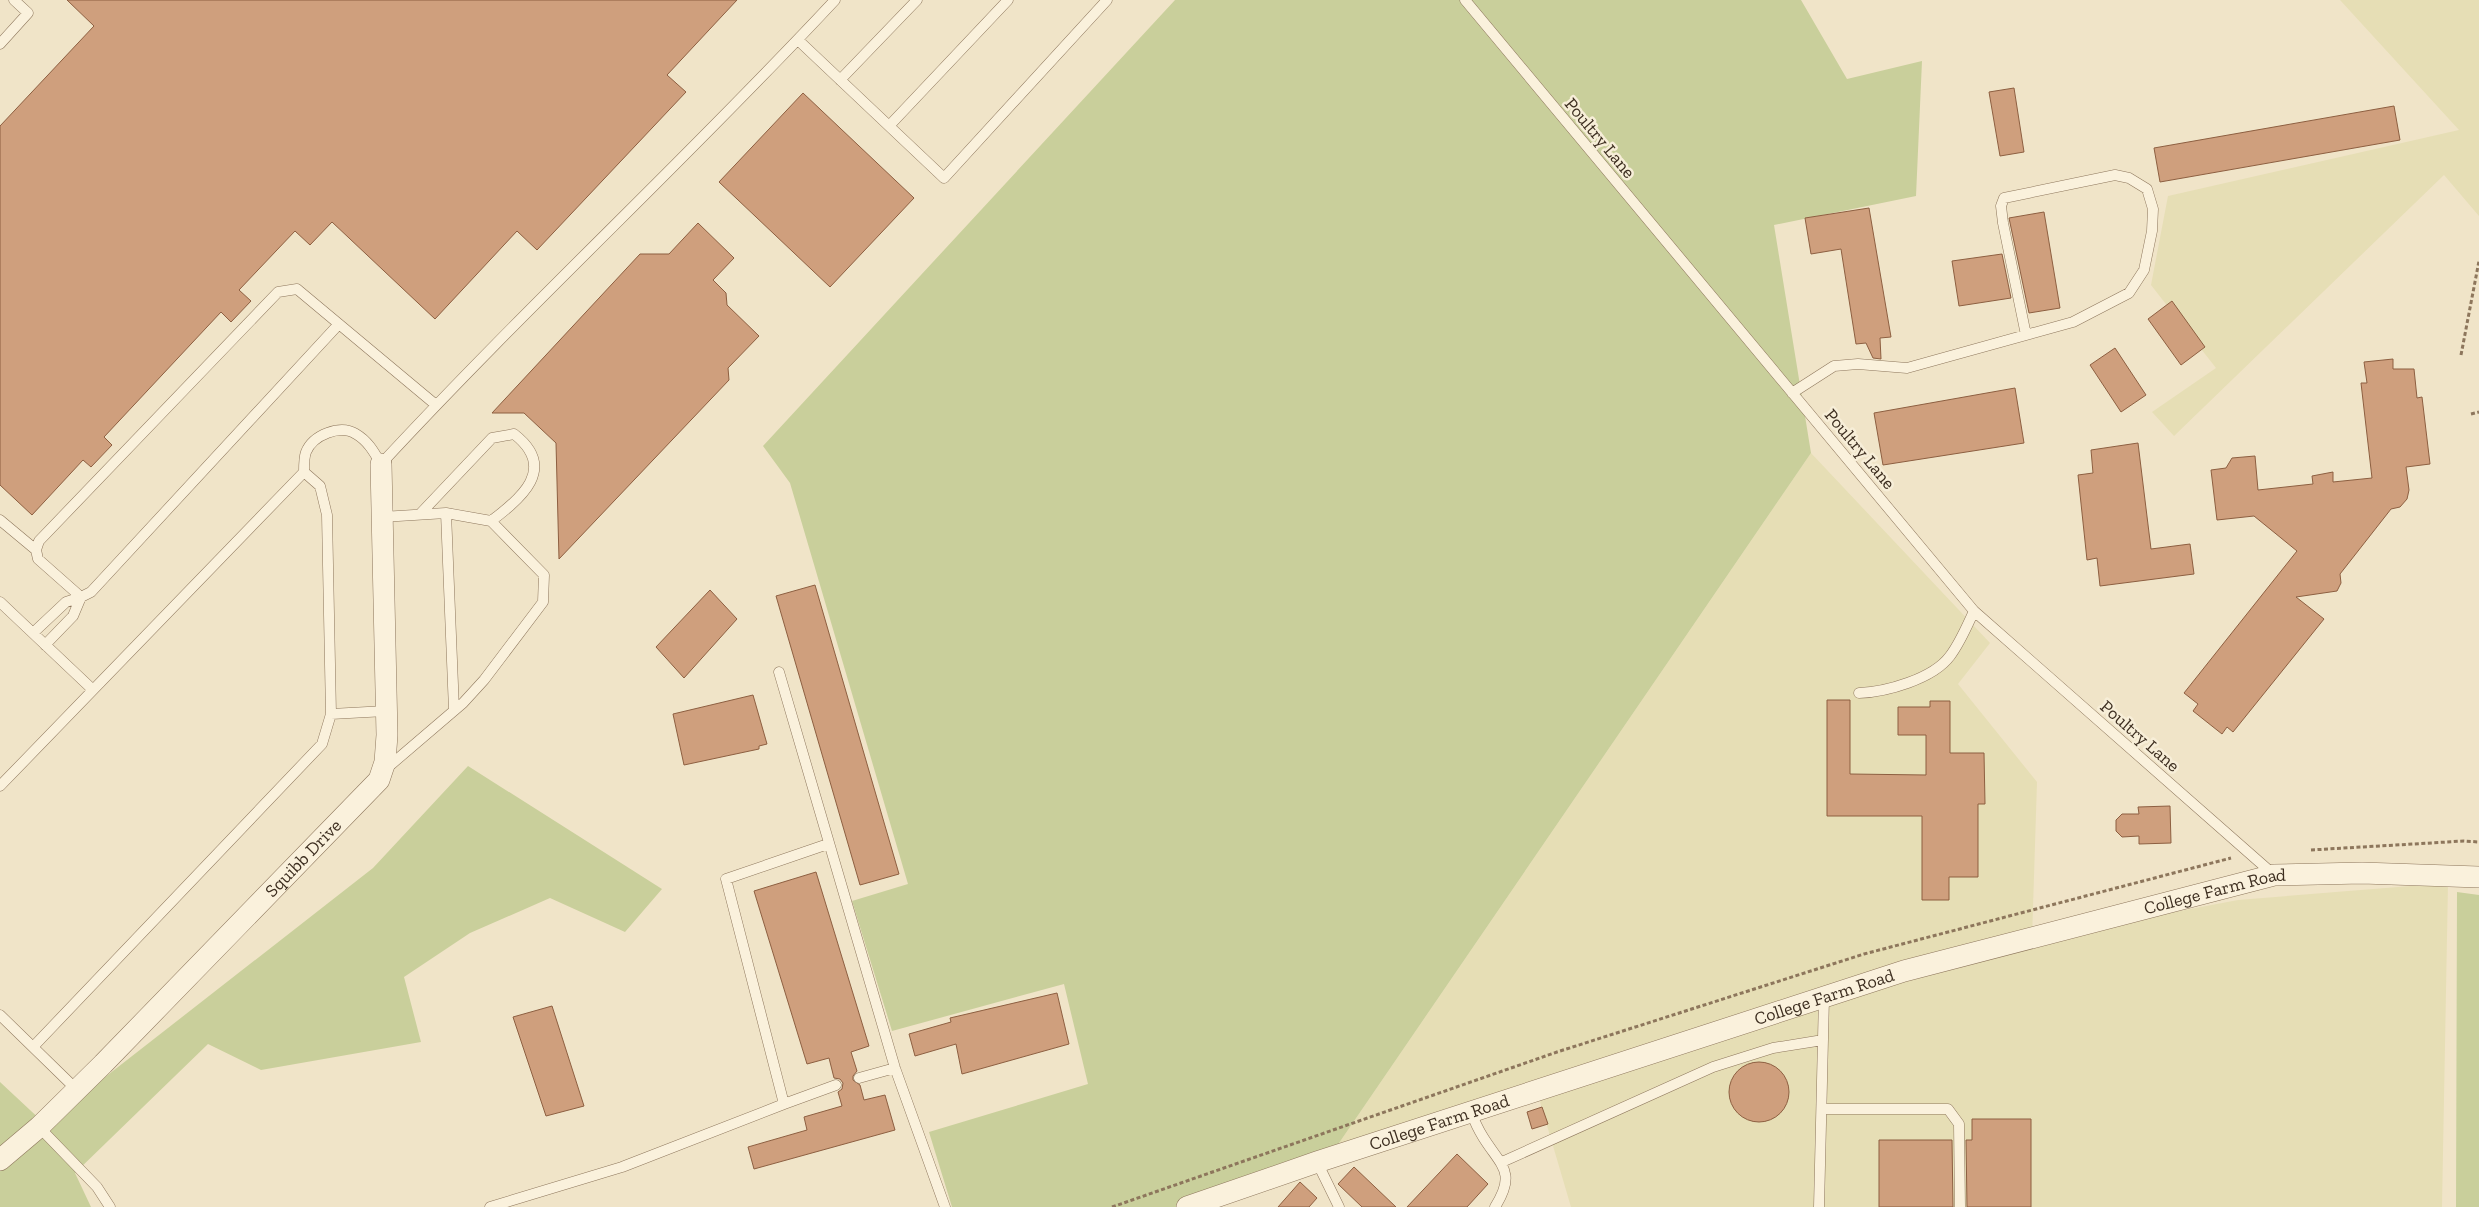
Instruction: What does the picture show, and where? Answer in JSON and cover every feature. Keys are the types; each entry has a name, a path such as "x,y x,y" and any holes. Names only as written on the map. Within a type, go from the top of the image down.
{"street":[{"name":"Squibb Drive","path":"0,1160 77,1090 374,787 383,772 387,749 381,464"},
{"name":"College Farm Road","path":"1187,1207 1316,1162 1904,971 2274,875 2362,873 2479,877"}],"lane":[{"path":"0,44 28,13 14,0"},
{"path":"0,786 304,472 306,452 318,439 335,430 354,432 368,443 381,464 436,405 750,91 835,0"},
{"path":"840,80 917,0"},
{"path":"889,126 1008,0"},
{"path":"798,40 944,178 1107,0"},
{"name":"Poultry Lane","path":"1465,0 1974,611 2274,875"},
{"path":"1792,393 1834,366 1858,364 1907,368 2073,322 2129,293 2144,270 2152,231 2153,209 2147,189 2129,178 2115,175 2004,198 2001,206 2003,223 2026,335"},
{"path":"81,596 38,559 36,550 39,541 278,292 297,289 436,405"},
{"path":"33,633 66,602 91,592 98,585 338,325"},
{"path":"421,513 492,438 514,434 527,444 534,460 533,480 518,501 490,522"},
{"path":"33,1047 322,744 331,714 327,515 320,486 304,472"},
{"path":"382,517 421,513 446,513 490,522 544,575 543,602 484,680 454,710 383,772"},
{"path":"446,513 454,710"},
{"path":"0,520 36,550"},
{"path":"45,645 73,616 81,596"},
{"path":"0,602 92,689"},
{"path":"1859,693 1891,690 1936,668 1950,657 1974,611"},
{"path":"779,672 894,1068 945,1207"},
{"path":"331,714 386,711"},
{"path":"784,1104 726,879 828,844"},
{"path":"1819,1207 1824,997"},
{"path":"0,1016 77,1090"},
{"path":"1502,1162 1713,1067 1773,1048 1823,1040"},
{"path":"859,1078 894,1068"},
{"path":"490,1207 622,1167 836,1084"},
{"path":"1822,1109 1948,1110 1959,1124 1960,1207"},
{"path":"1470,1112 1483,1137 1502,1162 1507,1177 1505,1192 1495,1207"},
{"path":"39,1126 97,1187 110,1207"},
{"path":"1316,1162 1339,1207"}],"path":[{"path":"2461,355 2479,261"},
{"path":"2471,414 2479,412"}],"shaded area":[{"path":"2340,0 2479,0 2479,216 2444,175 2174,436 2152,412 2216,368 2151,285 2168,196 2459,130"},
{"path":"1811,453 1990,643 1958,684 2037,782 2032,939 2238,900 2448,883 2442,1207 1571,1207 1538,1095 1324,1165"}],"green space":[{"path":"1175,0 1801,0 1847,79 1922,61 1916,196 1774,225 1811,453 1324,1165 1204,1207 952,1207 929,1132 1088,1084 1064,984 892,1031 852,901 908,884 790,483 763,446"},
{"path":"468,766 662,889 625,932 550,898 470,933 404,977 421,1042 261,1070 208,1044 75,1173 91,1207 0,1207 0,1082 45,1124 373,868"},
{"path":"2457,892 2479,895 2479,1207 2456,1207"}],"building":[{"path":"67,0 737,0 667,75 686,92 537,250 517,231 435,319 332,222 310,245 295,231 239,290 251,301 231,322 221,312 104,437 112,445 91,467 83,460 32,515 0,485 0,126 94,26"},
{"path":"2014,88 2024,152 2000,156 1989,92"},
{"path":"803,93 914,198 830,287 719,182"},
{"path":"2394,106 2400,140 2160,182 2154,148"},
{"path":"1869,208 1891,337 1880,338 1881,359 1873,358 1866,343 1856,344 1841,249 1811,254 1805,218"},
{"path":"2044,212 2060,308 2029,313 2009,218"},
{"path":"698,223 734,258 713,280 726,293 727,305 759,336 728,368 729,380 559,559 556,443 524,413 492,413 640,254 669,254"},
{"path":"2002,254 2011,298 1959,306 1952,261"},
{"path":"2172,301 2205,347 2181,365 2148,319"},
{"path":"2115,348 2146,395 2121,412 2090,365"},
{"path":"2393,359 2393,369 2414,369 2417,398 2422,397 2430,464 2406,467 2409,490 2407,499 2400,507 2391,509 2340,574 2341,583 2337,591 2296,597 2324,619 2233,732 2227,727 2222,734 2193,711 2198,704 2184,693 2297,551 2254,516 2217,520 2211,470 2226,468 2232,458 2255,456 2258,490 2313,484 2312,476 2333,472 2333,482 2372,478 2361,383 2367,383 2364,362"},
{"path":"2015,388 2024,443 1883,465 1874,413"},
{"path":"2138,443 2151,549 2190,544 2194,574 2100,586 2097,558 2087,560 2078,475 2093,473 2091,450"},
{"path":"815,585 899,874 860,885 776,596"},
{"path":"710,590 737,619 684,678 656,647"},
{"path":"753,695 767,744 759,746 759,749 684,765 673,714"},
{"path":"1827,700 1850,700 1850,774 1926,775 1926,735 1898,735 1898,707 1930,707 1930,701 1950,701 1950,753 1984,753 1985,804 1978,804 1978,877 1949,877 1949,900 1922,900 1922,816 1827,816"},
{"path":"2170,806 2171,843 2139,844 2139,836 2122,837 2116,831 2116,820 2122,814 2139,814 2138,807"},
{"path":"816,872 869,1046 851,1052 857,1071 853,1076 853,1080 860,1085 864,1100 885,1095 895,1130 754,1169 748,1147 807,1130 804,1117 842,1106 838,1092 842,1089 843,1083 840,1079 834,1078 829,1058 807,1064 754,891"},
{"path":"1057,993 1069,1044 962,1074 956,1044 915,1056 909,1034 951,1022 950,1018"},
{"path":"552,1006 584,1106 546,1116 513,1017"},
{"path":"1753,1062 1765,1062 1776,1067 1784,1075 1789,1086 1787,1104 1776,1117 1765,1122 1753,1122 1742,1117 1734,1109 1729,1098 1729,1086 1734,1075 1742,1067"},
{"path":"1542,1107 1548,1124 1532,1129 1527,1112"},
{"path":"1972,1119 2031,1119 2031,1207 1967,1207 1966,1140 1972,1140"},
{"path":"1879,1140 1952,1140 1953,1207 1879,1207"},
{"path":"1457,1154 1488,1184 1467,1207 1407,1207"},
{"path":"1354,1167 1396,1207 1362,1207 1338,1184"},
{"path":"1300,1182 1317,1198 1309,1207 1278,1207"}]}
